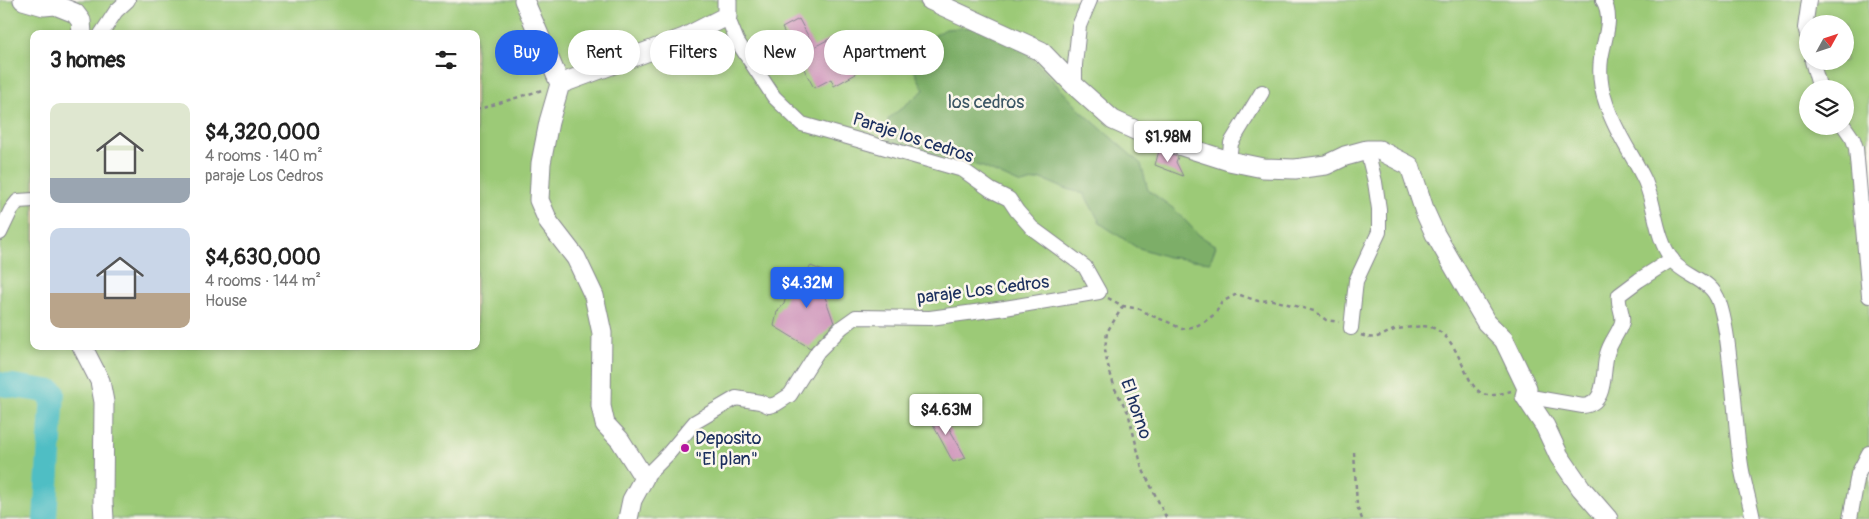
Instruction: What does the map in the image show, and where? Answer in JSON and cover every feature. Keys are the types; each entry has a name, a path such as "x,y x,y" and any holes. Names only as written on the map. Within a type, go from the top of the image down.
{"main road":[{"path":"23,0 44,6 55,5 75,13 80,21 81,30"},
{"path":"524,0 560,84 549,122 541,163 539,200 549,223 576,258 594,296 602,332 601,406 605,424 620,440 644,478 632,500 628,519"},
{"path":"930,0 1041,51 1075,86 1113,120 1144,134 1229,161 1263,168 1295,169 1326,165 1345,156 1367,150 1379,150 1410,166 1425,212 1435,234 1486,322 1504,340 1526,392 1559,456 1581,488 1608,519"},
{"path":"560,84 684,38 727,8"},
{"path":"84,350 100,381 104,402 104,519"}],"street":[{"path":"104,30 116,11 128,0"},
{"path":"1075,86 1079,26 1090,0"},
{"path":"1603,0 1608,8 1608,23 1601,60 1600,79 1605,102 1615,127 1644,181 1657,230 1672,259 1686,272 1713,290 1719,301 1727,337 1742,471 1753,519"},
{"path":"1807,15 1809,0"},
{"name":"Paraje los cedros","path":"727,8 737,41 774,97 802,124 963,170 1009,200 1032,228 1085,266 1099,292"},
{"path":"1229,161 1231,143 1262,92"},
{"path":"1850,135 1856,148 1869,296"},
{"path":"1351,328 1356,280 1379,232 1376,182 1367,150"},
{"path":"0,233 11,210 18,202 30,200"},
{"path":"1526,392 1583,406 1587,406 1596,400 1602,388 1606,354 1622,322 1619,295 1672,259"},
{"name":"paraje Los Cedros","path":"644,478 668,454 695,422 736,398 760,402 769,406 790,395 818,351 842,327 856,317 930,318 1005,308 1099,292"},
{"path":"1867,456 1869,473"},
{"path":"1850,519 1858,474 1867,456"}],"path":[{"path":"480,109 560,84"},
{"path":"1099,292 1123,306 1140,309 1182,329 1204,322 1215,314 1222,302 1237,294 1258,301 1273,300 1314,311 1326,320 1341,323 1363,337 1379,338 1395,329 1430,326 1442,332 1456,349 1470,384 1478,392 1489,395 1526,392"},
{"name":"El horno","path":"1123,306 1107,332 1105,349 1107,362 1115,389 1128,412 1142,468 1167,519"},
{"path":"1354,452 1358,506 1362,519"}],"green space":[{"path":"0,0 1869,0 1869,519 0,519"},
{"name":"los cedros","path":"974,27 1015,40 1080,110 1141,164 1148,190 1174,209 1199,235 1216,246 1210,262 1168,257 1136,247 1101,224 1084,194 1042,179 1021,184 983,167 890,142 888,119 924,90 916,75 944,75 944,30"}],"building":[{"path":"799,19 805,30 783,30 782,28"},
{"path":"824,42 824,75 854,75 834,86 831,79 814,88 807,75 814,75 814,47"},
{"path":"1159,151 1178,157 1176,162 1183,176 1155,165"},
{"path":"811,266 823,271 830,285 837,287 825,297 834,323 810,348 774,326 777,312 784,304 786,296"},
{"path":"937,407 966,458 953,462 933,425 929,412"}],"waterway":[{"path":"0,384 53,392 45,519"}],"place":[{"name":"Deposito \"El plan\"","path":"685,448"}]}
